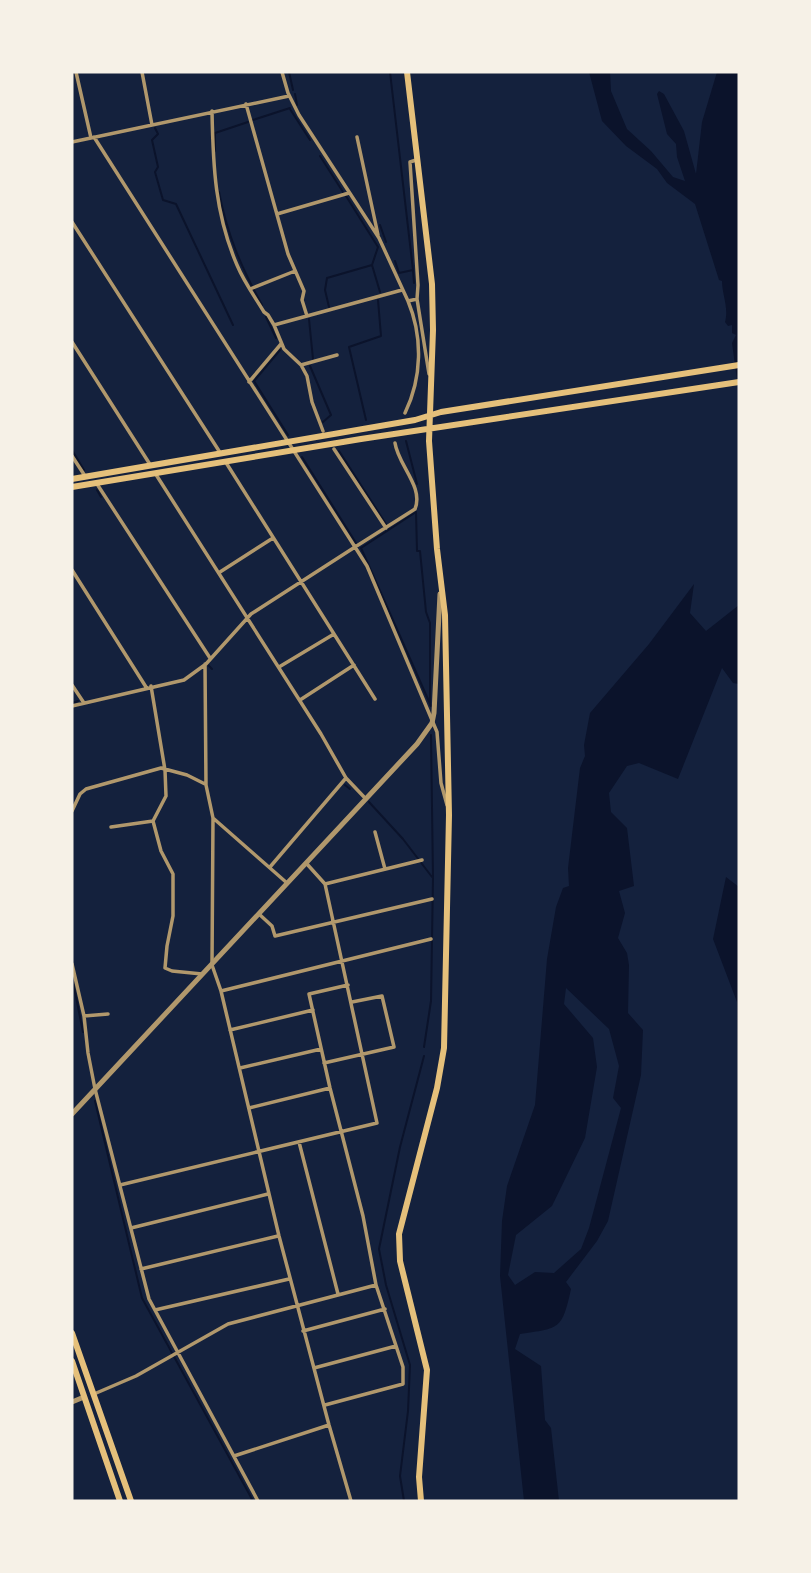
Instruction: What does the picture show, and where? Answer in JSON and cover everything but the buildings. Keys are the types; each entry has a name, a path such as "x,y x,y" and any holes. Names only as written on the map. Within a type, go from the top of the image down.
{"main road":[{"path":"407,72 432,284 429,429 440,586 445,615 449,815 444,1048 437,1088 399,1234 400,1261 427,1370 419,1477 420,1501"},
{"path":"72,479 441,412 739,365"},
{"path":"72,487 293,450 739,382"},
{"path":"72,1333 131,1501"},
{"path":"72,1361 120,1501"}],"street":[{"path":"76,72 92,138 367,566 437,732 441,783 449,815"},
{"path":"142,72 152,125"},
{"path":"282,72 289,96 379,238 408,301 417,329 419,358 410,402 405,413"},
{"path":"72,142 289,96"},
{"path":"246,104 277,214 304,291 302,300 307,316"},
{"path":"212,111 213,165 220,212 238,268 274,325 281,344 301,365 307,376 312,401 323,431"},
{"path":"357,137 379,238"},
{"path":"418,159 410,162 417,299 431,391"},
{"path":"277,214 349,193"},
{"path":"72,222 375,699"},
{"path":"250,289 295,271"},
{"path":"274,325 402,290"},
{"path":"408,301 417,299"},
{"path":"72,342 220,572 346,778 367,799"},
{"path":"250,382 281,344"},
{"path":"301,365 337,355"},
{"path":"72,706 184,680 205,664 251,614 415,509 415,487 400,460 395,443"},
{"path":"334,449 386,528"},
{"path":"72,456 85,476"},
{"path":"97,483 210,658"},
{"path":"220,572 273,538"},
{"path":"72,570 148,687 165,770 166,796 153,821 161,851 173,874 173,916 165,968 202,974"},
{"path":"72,1114 367,799 417,744 432,723 436,694 440,586"},
{"path":"279,667 334,634"},
{"path":"205,664 206,785 213,818 212,965 221,991 303,1331 351,1501"},
{"path":"300,700 354,665"},
{"path":"72,685 83,703"},
{"path":"72,811 80,794 86,789 161,768 187,775 206,785"},
{"path":"270,867 346,778"},
{"path":"213,818 287,883"},
{"path":"111,827 153,821"},
{"path":"375,832 385,869"},
{"path":"325,884 422,860"},
{"path":"120,1185 377,1123 325,884 307,864"},
{"path":"259,914 272,926 275,936 432,899"},
{"path":"221,991 431,939"},
{"path":"72,964 96,1089 149,1299 258,1501"},
{"path":"324,1405 403,1384 403,1367 376,1285 363,1216 309,994 348,985"},
{"path":"324,1063 394,1047 382,996 352,1002"},
{"path":"230,1030 313,1010"},
{"path":"84,1016 108,1014"},
{"path":"240,1068 321,1049"},
{"path":"249,1108 330,1088"},
{"path":"299,1142 338,1294"},
{"path":"131,1228 269,1194"},
{"path":"141,1269 279,1236"},
{"path":"155,1310 290,1279"},
{"path":"93,1394 136,1376 228,1324 376,1285"},
{"path":"303,1331 385,1309"},
{"path":"314,1368 397,1346"},
{"path":"72,1402 84,1397"},
{"path":"234,1456 328,1425"}],"water":[{"path":"589,72 610,72 611,91 627,129 651,151 673,177 685,181 677,157 676,144 667,134 657,94 659,91 664,94 684,131 696,174 702,122 717,72 739,72 739,395 732,343 736,335 732,333 732,325 728,326 725,322 722,281 719,280 695,204 667,183 657,169 626,146 602,121"},
{"path":"694,584 690,613 706,631 739,605 739,684 733,683 722,668 678,779 639,763 627,766 609,793 611,812 627,828 634,886 619,891 625,913 618,938 627,953 629,965 628,1013 643,1030 641,1075 608,1221 597,1241 566,1282 571,1289 561,1320 551,1328 520,1334 515,1349 541,1366 545,1420 551,1428 559,1501 524,1501 500,1276 502,1221 507,1186 535,1105 547,959 556,907 563,888 569,886 568,868 580,768 585,756 584,745 590,713 649,644","holes":["566,988 609,1029 619,1066 613,1098 621,1108 589,1228 581,1249 554,1273 535,1272 515,1285 508,1275 516,1235 552,1206 585,1138 597,1067 593,1038 564,1004"]},
{"path":"726,877 739,887 739,1106 737,1002 713,939"}],"waterway":[{"path":"289,72 293,90"},
{"path":"390,72 413,270"},
{"path":"295,94 297,105"},
{"path":"253,120 290,108"},
{"path":"290,109 310,140"},
{"path":"215,151 215,133 248,122"},
{"path":"155,128 158,134 152,140 158,167 155,172 163,200 176,204 233,325"},
{"path":"320,156 343,192"},
{"path":"219,192 236,250 262,305"},
{"path":"346,196 378,247 372,265 380,292"},
{"path":"380,225 386,242"},
{"path":"395,261 399,273 413,270 414,283"},
{"path":"329,307 325,290 327,278 372,265"},
{"path":"366,420 349,347 381,336 378,300"},
{"path":"266,317 276,338"},
{"path":"309,319 313,359"},
{"path":"280,350 254,381 288,435"},
{"path":"310,366 331,415 323,422"},
{"path":"406,441 417,484"},
{"path":"72,450 84,470"},
{"path":"339,451 386,524"},
{"path":"302,457 356,543"},
{"path":"97,490 101,497"},
{"path":"416,512 361,548 431,706"},
{"path":"416,512 417,551 420,551 426,612 430,623 430,705"},
{"path":"208,665 212,669"},
{"path":"72,703 78,701"},
{"path":"424,1047 431,1001 431,735"},
{"path":"345,785 350,789"},
{"path":"369,802 403,839 432,877"},
{"path":"72,977 83,1032"},
{"path":"404,1501 400,1476 408,1411 410,1365 386,1285 379,1249 400,1147 424,1056"},
{"path":"95,1101 142,1298 253,1501"}]}
